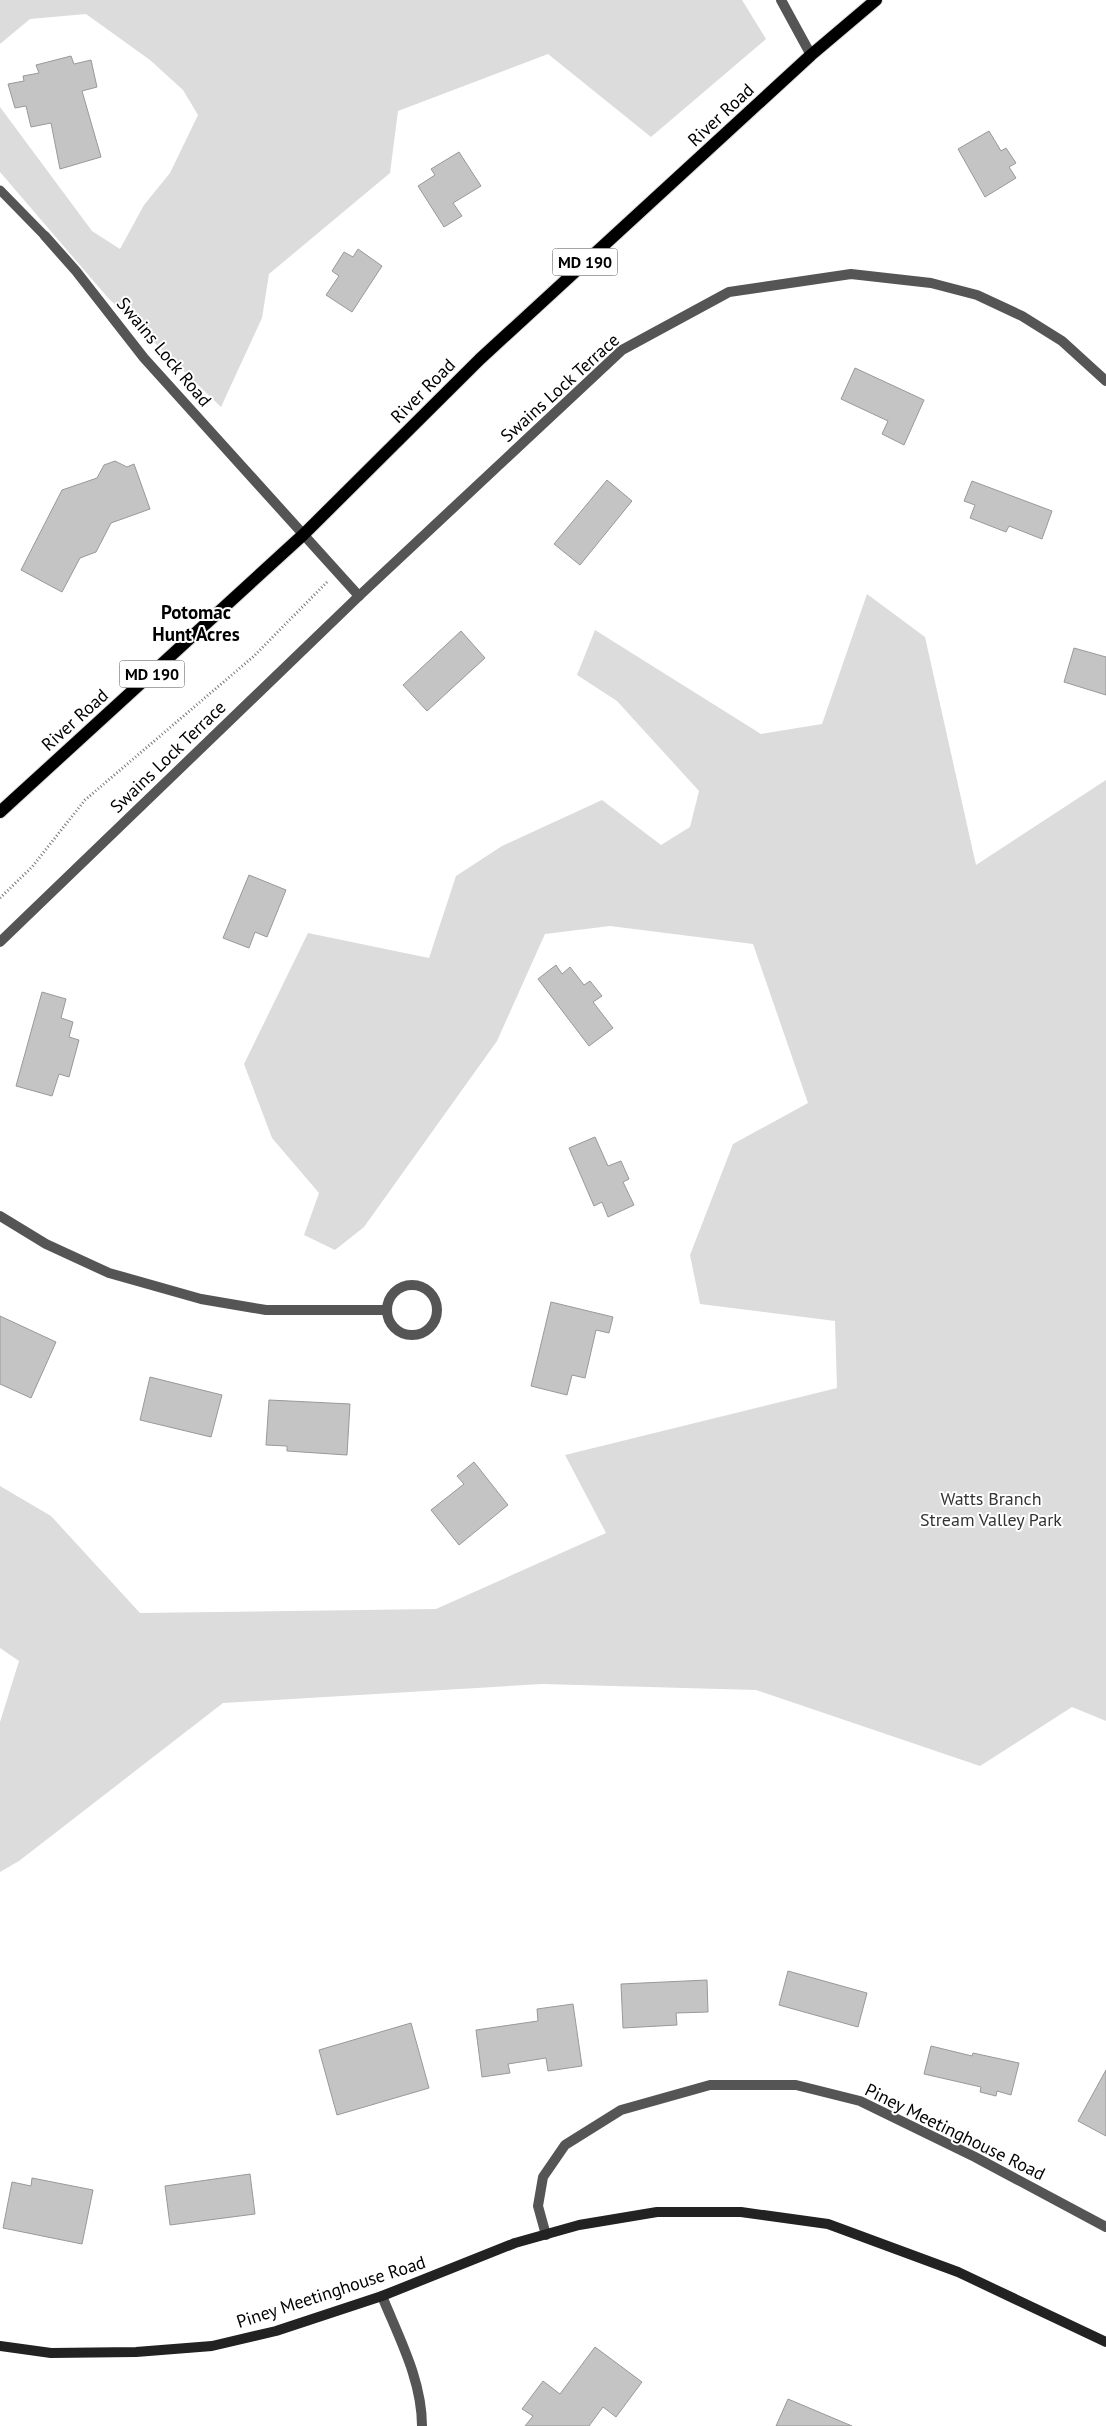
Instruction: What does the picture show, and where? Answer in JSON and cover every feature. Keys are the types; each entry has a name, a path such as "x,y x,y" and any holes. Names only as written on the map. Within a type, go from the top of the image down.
{"main road":[{"name":"River Road","path":"0,812 304,534 480,358 811,55 876,0"},
{"name":"Piney Meetinghouse Road","path":"0,2346 60,2353 136,2352 212,2346 276,2331 382,2296 515,2244 546,2234 579,2225 657,2212 740,2212 828,2224 958,2272 1106,2342"}],"street":[{"path":"781,0 811,55"},
{"name":"Swains Lock Road","path":"45,236 76,271 144,358 304,534"},
{"name":"Swains Lock Terrace","path":"0,942 359,596 622,350 729,292 851,274 931,283 978,295 1022,316 1062,341 1099,372 1106,381"},
{"path":"304,534 359,596"},
{"path":"0,1216 46,1244 109,1272 201,1299 266,1310 386,1310"},
{"path":"416,1285 431,1293 437,1310 435,1318 424,1331 407,1334 392,1326 386,1310 392,1294 402,1287 416,1285"},
{"name":"Piney Meetinghouse Road","path":"546,2234 538,2206 542,2177 565,2145 621,2110 710,2085 796,2085 860,2101 975,2157 1106,2227"},
{"path":"382,2296 412,2368 422,2410 422,2426"}],"lane":[{"name":"Swains Lock Road","path":"0,190 45,236"}],"path":[{"path":"0,898 32,867 85,800 242,667 337,572"}],"green space":[{"path":"0,0 742,0 766,39 651,137 548,54 398,111 390,173 269,274 262,318 221,407 109,299 0,172 0,107 92,231 120,249 144,205 170,173 198,115 183,90 150,60 86,14 30,19 0,44"},
{"name":"Watts Branch Stream Valley Park","path":"867,594 925,637 976,865 1106,780 1106,1721 1072,1707 980,1766 756,1690 542,1684 223,1703 19,1861 0,1872 0,1722 19,1661 0,1648 0,1486 51,1516 140,1613 436,1609 606,1533 565,1455 837,1388 835,1321 700,1304 690,1255 733,1144 808,1103 753,944 610,926 545,934 497,1041 364,1227 335,1250 304,1235 319,1193 272,1138 244,1064 308,933 429,958 456,876 502,846 602,800 661,845 690,827 699,791 617,701 577,675 595,630 761,734 822,724"}],"building":[{"path":"71,56 74,64 91,60 97,87 82,91 101,157 60,169 51,123 31,127 26,106 15,108 8,84 24,81 23,76 39,73 36,65"},
{"path":"989,131 1001,151 1006,148 1016,163 1009,167 1016,178 985,197 958,149"},
{"path":"459,152 481,186 453,203 462,216 444,227 418,186 435,175 431,169"},
{"path":"358,249 382,266 352,312 326,295 339,276 332,271 344,252 353,257"},
{"path":"855,368 924,400 904,445 882,434 888,421 841,399"},
{"path":"115,461 127,467 134,464 150,509 111,523 96,552 80,558 62,592 21,570 62,490 97,478 104,465"},
{"path":"607,480 632,501 580,565 554,544"},
{"path":"972,481 1052,511 1042,539 1009,526 1006,532 970,518 975,505 964,501"},
{"path":"461,631 485,658 427,711 403,685"},
{"path":"1074,648 1106,657 1106,695 1064,682"},
{"path":"249,875 286,890 267,937 255,932 249,948 223,938"},
{"path":"556,965 562,974 570,967 584,985 590,981 602,996 593,1002 613,1028 589,1046 538,979"},
{"path":"42,992 66,999 61,1018 73,1022 69,1037 79,1040 69,1077 59,1074 52,1096 16,1086"},
{"path":"595,1137 608,1166 621,1161 629,1179 623,1182 634,1205 608,1217 602,1202 594,1206 569,1148"},
{"path":"551,1302 613,1317 609,1333 596,1330 585,1378 572,1375 567,1395 531,1386"},
{"path":"0,1316 56,1342 31,1398 0,1384"},
{"path":"150,1377 222,1395 211,1437 140,1420"},
{"path":"269,1400 350,1404 347,1455 287,1451 287,1446 266,1445"},
{"path":"474,1462 508,1505 459,1545 431,1510 464,1484 457,1476"},
{"path":"788,1971 867,1993 858,2027 779,2005"},
{"path":"707,1980 708,2012 676,2013 677,2025 623,2028 621,1984"},
{"path":"573,2004 582,2066 548,2071 546,2058 508,2064 510,2073 482,2077 476,2030 538,2021 537,2009"},
{"path":"411,2023 429,2088 337,2115 319,2050"},
{"path":"931,2046 972,2056 973,2053 1019,2063 1011,2095 997,2091 996,2096 980,2092 981,2087 924,2074"},
{"path":"1106,2070 1106,2136 1078,2121"},
{"path":"250,2174 255,2214 170,2225 165,2186"},
{"path":"32,2178 93,2190 82,2244 3,2228 12,2182 31,2186"},
{"path":"595,2347 642,2382 616,2417 603,2407 589,2426 525,2426 533,2416 522,2409 543,2381 560,2394"},
{"path":"788,2399 852,2426 776,2426"}],"district":[{"name":"Potomac Hunt Acres","path":"196,623"}]}
